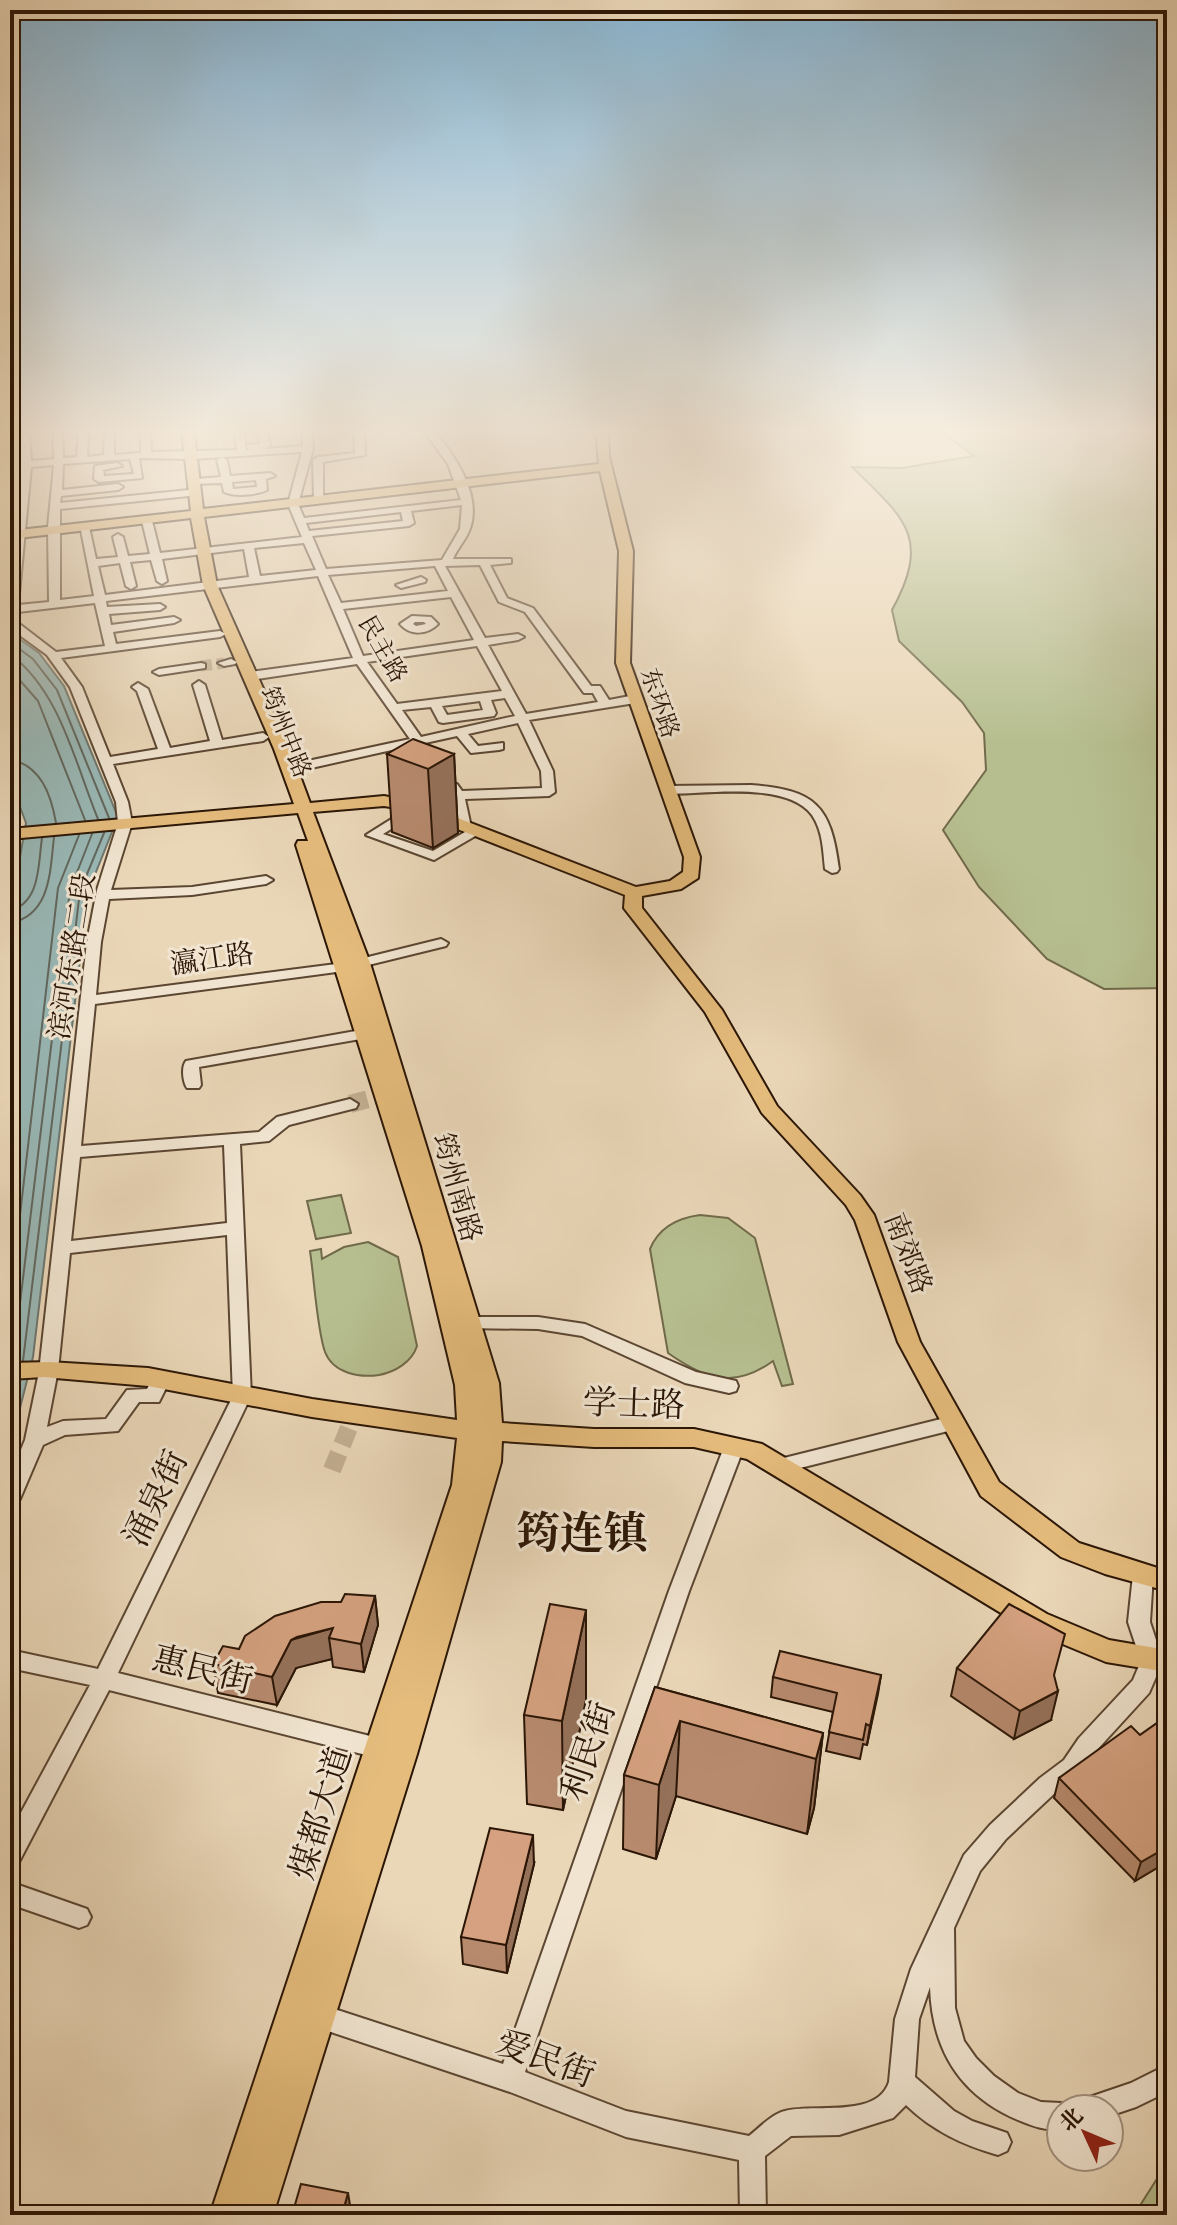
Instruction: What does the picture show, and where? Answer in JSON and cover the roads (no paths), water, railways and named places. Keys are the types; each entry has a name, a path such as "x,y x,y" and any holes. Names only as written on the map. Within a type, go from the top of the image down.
{"main road":[{"name":"筠州中路","path":"196,536 205,586 228,662 297,808 352,965"},
{"name":"东环路","path":"622,536 626,551 623,663 692,857 692,874 675,885 634,892"},
{"name":"筠州中路","path":"205,586 250,676 289,769 297,808"},
{"path":"14,834 373,800 413,806 634,892"},
{"name":"南郊路","path":"634,892 633,908 713,1010 769,1109 853,1200 866,1220 909,1342 990,1489 1070,1550 1167,1581"},
{"name":"筠州南路","path":"352,965 381,1096 433,1246 481,1429"},
{"name":"筠州南路","path":"352,965 487,1383 481,1429"},
{"name":"学士路","path":"10,1371 103,1372 161,1380 353,1420 594,1438 694,1438 753,1451 1038,1622 1106,1651 1159,1661"},
{"name":"煤都大道","path":"256,2215 378,1748 481,1429"},
{"name":"煤都大道","path":"227,2215 308,2012 403,1754 489,1462 481,1429"}],"street":[{"path":"14,536 11,623 53,656 76,687 122,802 125,823"},
{"path":"53,536 55,605"},
{"path":"86,536 111,648"},
{"path":"150,536 162,581"},
{"path":"92,563 249,547 315,536"},
{"path":"443,562 461,536"},
{"path":"118,537 131,586"},
{"name":"民主路","path":"307,537 359,659 437,768"},
{"path":"249,547 255,580"},
{"path":"483,561 503,600 529,610 588,690 596,689 604,702"},
{"path":"101,605 205,586 321,572 443,562 507,561"},
{"path":"443,562 453,594 510,694 547,771 549,792 458,795 413,806 413,810 373,835 434,856 469,830 458,795 447,780"},
{"path":"410,598 399,585 420,579"},
{"path":"335,607 453,594"},
{"path":"390,601 406,624"},
{"path":"12,609 55,605 160,607"},
{"path":"107,629 174,620"},
{"path":"53,656 220,634"},
{"path":"250,676 518,637"},
{"path":"159,672 201,666"},
{"path":"199,685 217,744"},
{"path":"138,687 142,689 165,752"},
{"path":"392,708 441,699 443,719 490,713 484,697 510,694"},
{"path":"289,769 604,702 635,699"},
{"path":"461,733 475,750 499,746"},
{"path":"107,761 263,737"},
{"path":"668,790 713,792 760,787 783,790 815,807 822,818 832,869"},
{"name":"滨河东路二段","path":"10,1499 35,1440 63,1248 86,1001 103,895 125,823"},
{"path":"103,895 192,891 266,880"},
{"name":"瀛江路","path":"86,1001 352,965 441,943"},
{"path":"193,1085 191,1064 367,1034"},
{"path":"72,1152 263,1137 283,1121 350,1104"},
{"name":"涌泉街","path":"10,1856 104,1679 242,1396 232,1141"},
{"path":"63,1248 236,1228"},
{"path":"469,1323 538,1323 585,1330 692,1378 729,1386"},
{"path":"35,1440 63,1428 111,1426 134,1395 152,1397 161,1380"},
{"path":"780,1466 953,1423"},
{"name":"利民街","path":"510,2079 674,1605 734,1447"},
{"path":"753,2215 752,2150 787,2123 839,2122 884,2109 897,2097 902,2082 907,2019 923,1969 972,1863 1025,1806 1072,1767 1159,1661 1139,1622 1143,1575"},
{"name":"惠民街","path":"10,1659 104,1679 378,1748"},
{"path":"10,1893 79,1917"},
{"path":"944,1923 940,2002 957,2055 980,2085 1017,2108 1045,2116"},
{"name":"爱民街","path":"308,2012 510,2079 626,2124 752,2150"},
{"path":"1125,2098 1167,2078"},
{"path":"902,2082 947,2124 967,2134 998,2142"}],"water":[{"path":"10,632 39,653 64,686 118,817 88,892 33,1357 10,1447 10,913 26,823 10,780"}],"tunnel":[{"path":"201,666 224,663"},
{"path":"350,1104 376,1097"},
{"path":"332,1470 350,1425"}],"district":[{"name":"筠连镇","path":"582,1533"}]}
